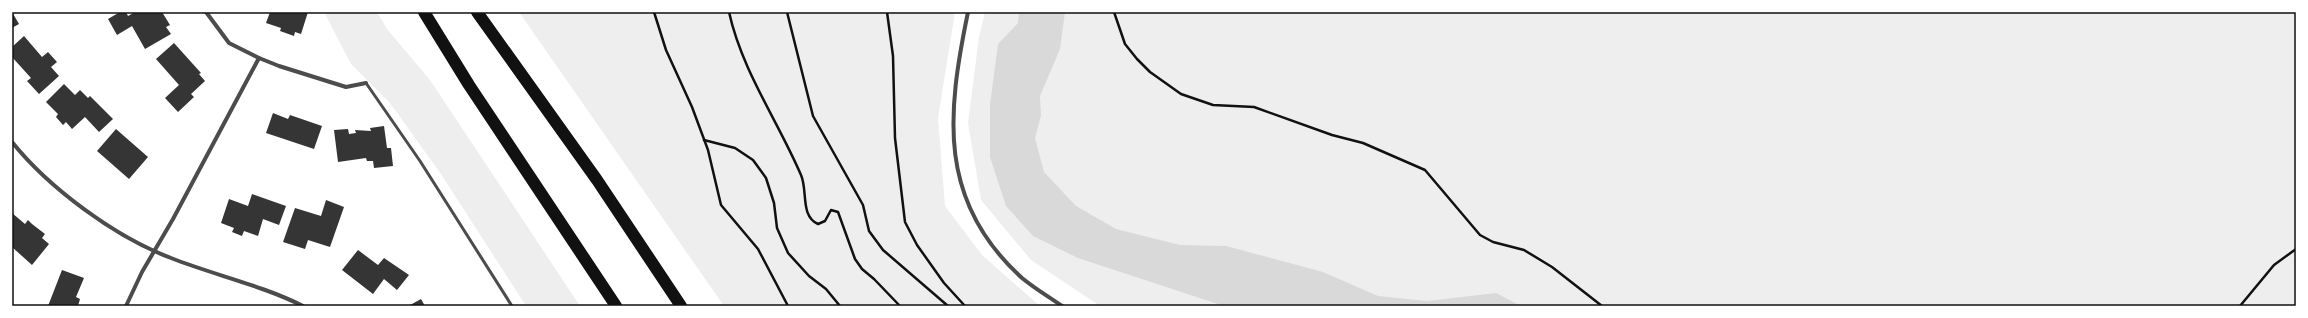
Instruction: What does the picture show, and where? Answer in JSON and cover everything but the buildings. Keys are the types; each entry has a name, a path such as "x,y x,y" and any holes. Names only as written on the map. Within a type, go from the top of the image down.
{"highway":[{"path":"424,12 469,86 616,306"},
{"path":"477,12 597,180 681,306"}],"street":[{"path":"206,12 229,43 259,58 279,66 346,87 366,83"},
{"path":"968,12 956,72 952,124 954,150 963,190 973,214 996,250 1023,279 1062,306"},
{"path":"126,306 154,251 173,219 259,58"},
{"path":"12,142 40,172 85,211 154,251 302,306"}],"lane":[{"path":"366,83 420,160 512,306"}],"path":[{"path":"654,12 666,50 692,107 704,140 716,178 721,205 758,249 788,306"},
{"path":"729,12 733,31 751,77 769,112 792,151 804,181 808,216 818,224 824,220 831,210 838,212 855,260 862,269 874,279 900,306"},
{"path":"787,12 813,116 863,205 869,231 884,250 948,306"},
{"path":"888,12 893,56 895,138 905,222 916,245 944,283 965,306"},
{"path":"1114,12 1125,44 1133,54 1150,72 1181,94 1213,105 1254,107 1332,136 1364,143 1425,170 1480,235 1493,242 1524,250 1552,267 1602,306"},
{"path":"704,140 735,148 753,160 766,178 774,203 777,228 788,253 809,276 826,289 840,306"},
{"path":"2240,306 2274,265 2296,249"}],"shaded area":[{"path":"324,12 377,12 387,29 430,80 580,306 526,306 441,174 390,103 351,64"},
{"path":"519,12 955,12 938,118 945,206 982,255 1040,306 724,306"},
{"path":"985,12 2296,12 2296,306 1100,306 1031,260 981,200 968,123 979,37"},
{"path":"1019,12 1065,12 1060,49 1040,96 1041,116 1035,138 1044,172 1076,206 1116,229 1180,245 1226,246 1323,272 1378,296 1427,301 1496,293 1521,306 1224,306 1078,258 1033,236 1006,206 990,157 990,105 998,44 1018,23"}]}
